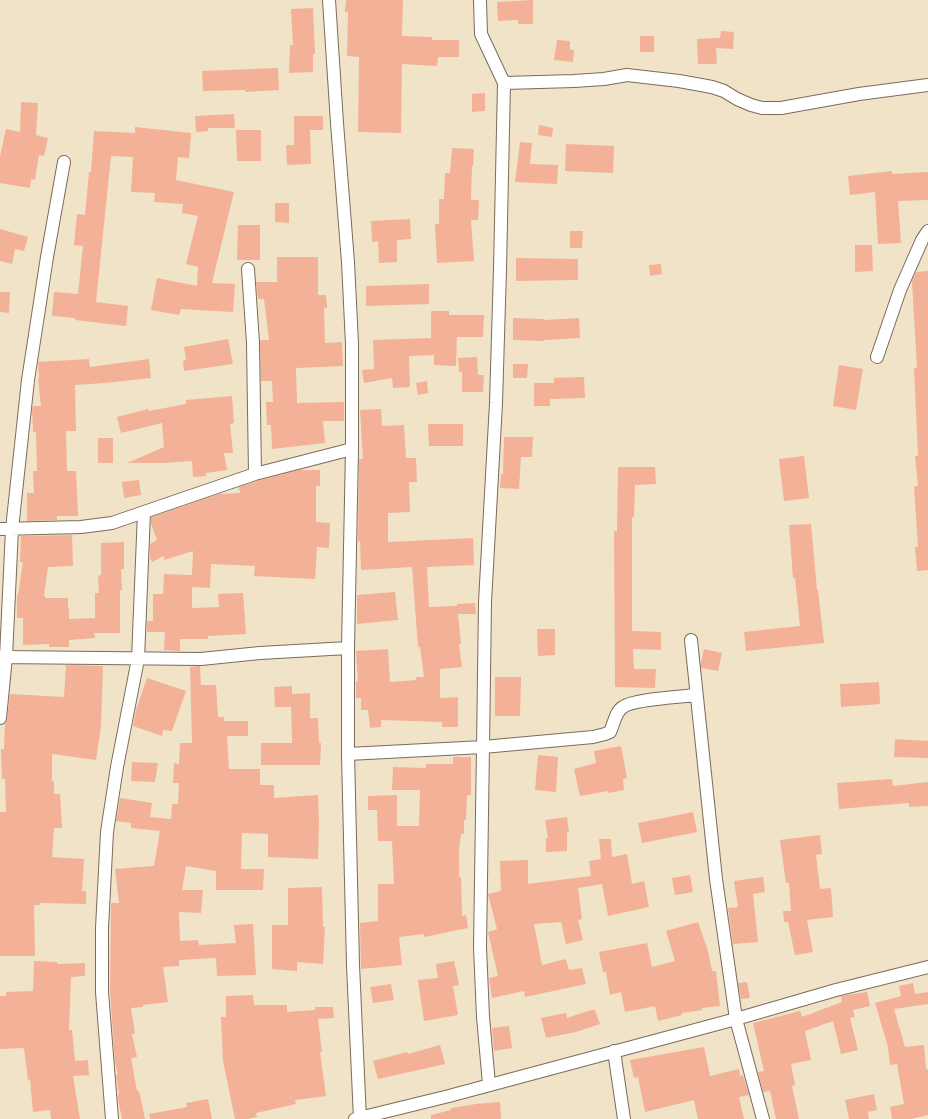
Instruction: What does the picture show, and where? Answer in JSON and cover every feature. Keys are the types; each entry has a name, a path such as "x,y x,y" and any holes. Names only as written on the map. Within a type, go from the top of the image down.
{"street":[{"path":"329,0 349,270 352,344 348,754 358,1119 736,1019 836,990 928,967"},
{"path":"480,0 480,34 504,83 496,403 485,602 480,947 483,1017 489,1084"},
{"path":"504,83 574,81 604,79 627,75 679,81 712,87 724,91 751,105 762,108 781,108 859,94 928,85"},
{"path":"0,718 12,529 28,380 47,257 64,162"},
{"path":"877,357 900,290 922,240 928,231"},
{"path":"248,269 253,343 255,474"},
{"path":"0,529 96,526 112,523 255,474 352,449"},
{"path":"112,1119 102,992 102,928 107,832 117,767 138,659 144,512"},
{"path":"691,640 716,879 736,1019 762,1119"},
{"path":"3,657 201,659 260,653 348,648"},
{"path":"348,754 483,747 594,737 610,732 616,716 622,708 632,703 696,695"},
{"path":"614,1051 624,1119"}],"building":[{"path":"346,0 403,0 402,36 432,37 432,40 459,40 459,57 438,57 437,66 402,64 401,133 358,132 359,57 347,56 348,12 345,12"},
{"path":"533,0 533,24 518,24 518,20 498,21 497,2"},
{"path":"313,8 315,54 313,54 313,72 289,73 290,45 293,45 291,9"},
{"path":"721,31 734,32 733,49 716,48 717,64 698,64 697,39 720,38"},
{"path":"640,36 654,36 654,52 640,52"},
{"path":"557,40 570,41 570,50 574,50 573,62 554,60"},
{"path":"278,68 279,90 245,92 245,90 203,91 202,71"},
{"path":"485,93 485,111 472,112 472,94"},
{"path":"21,102 38,103 36,135 48,138 44,156 39,155 35,180 31,179 30,188 0,183 0,156 6,129 20,132"},
{"path":"234,114 235,128 208,128 208,131 196,132 195,116"},
{"path":"294,116 323,116 323,130 310,130 311,164 287,165 286,145 294,145"},
{"path":"539,125 553,128 552,137 538,135"},
{"path":"135,127 191,133 189,158 178,157 176,180 234,192 212,283 235,284 233,312 181,309 179,315 151,310 157,278 197,286 198,267 186,264 198,216 182,213 183,204 154,202 155,193 131,192 133,157 111,156 96,302 128,306 126,326 52,316 54,292 78,294 83,246 74,245 77,214 85,215 89,172 91,172 94,131 135,133"},
{"path":"236,130 261,130 261,161 237,161"},
{"path":"520,142 532,143 530,164 558,165 557,184 515,182"},
{"path":"566,144 614,146 613,173 565,171"},
{"path":"452,148 474,149 471,200 479,200 478,220 471,220 474,261 437,263 435,224 439,224 439,199 444,199 445,173 450,173"},
{"path":"892,171 892,174 928,172 928,200 898,201 901,243 878,244 875,192 850,195 848,176"},
{"path":"275,203 289,203 289,223 275,222"},
{"path":"410,219 411,239 397,240 397,262 379,263 378,241 372,242 371,221"},
{"path":"238,225 260,225 260,260 237,260"},
{"path":"0,229 28,237 24,251 15,249 12,264 0,261"},
{"path":"570,231 583,231 582,248 570,248"},
{"path":"855,245 872,245 873,271 855,272"},
{"path":"277,257 318,257 318,295 326,295 327,308 324,308 325,343 342,342 343,366 296,368 297,403 344,402 344,421 323,421 325,443 272,449 271,425 267,425 266,402 273,402 272,381 261,381 260,340 269,340 264,299 258,299 256,282 277,282"},
{"path":"516,258 578,259 578,280 516,281"},
{"path":"661,264 662,274 650,276 649,265"},
{"path":"928,271 928,570 917,571 915,547 918,547 914,486 918,486 915,456 918,456 914,368 917,368 912,281 916,272"},
{"path":"429,284 429,304 366,306 366,286"},
{"path":"0,292 10,292 9,313 0,312"},
{"path":"431,311 449,311 449,315 484,315 483,337 457,337 456,366 434,365 434,355 409,356 410,387 393,388 392,378 364,383 362,370 374,369 373,340 431,338"},
{"path":"513,318 544,320 579,318 580,338 544,341 513,340"},
{"path":"228,339 233,364 184,371 183,361 186,360 184,347"},
{"path":"477,357 478,375 484,375 483,392 462,392 462,372 459,372 458,358"},
{"path":"89,359 90,367 149,359 151,378 75,385 76,431 66,431 67,471 76,471 78,516 57,516 57,520 27,521 27,493 34,493 33,471 37,471 36,432 33,432 32,409 33,406 41,406 38,362"},
{"path":"513,364 528,364 527,378 513,378"},
{"path":"839,365 863,369 856,410 833,406"},
{"path":"584,377 585,398 550,399 550,406 534,406 534,383 554,383 554,378"},
{"path":"427,381 428,393 418,395 416,383"},
{"path":"232,396 234,423 230,424 233,453 224,453 227,470 206,473 206,476 193,477 192,461 127,463 164,447 162,423 121,433 117,417 148,409 149,411 186,404 186,400"},
{"path":"381,409 382,426 404,425 406,458 416,458 417,482 409,482 410,512 388,513 388,542 473,538 474,565 427,567 429,607 457,606 457,604 475,603 476,614 458,614 461,644 459,644 462,667 440,669 440,698 458,697 458,727 442,727 442,722 381,720 381,727 370,728 368,710 361,710 361,698 356,698 356,681 358,681 356,651 388,649 390,682 416,680 416,677 424,677 420,647 418,647 412,567 361,570 360,541 358,541 359,459 363,459 360,410"},
{"path":"428,424 463,424 463,446 429,446"},
{"path":"504,437 533,437 532,457 521,457 519,489 500,488 501,474 503,474"},
{"path":"98,438 113,438 113,463 98,463"},
{"path":"804,456 809,498 784,501 779,459"},
{"path":"618,467 655,467 656,484 635,485 634,517 632,517 632,631 661,632 661,650 633,649 634,669 656,669 655,688 615,687 614,531 617,531"},
{"path":"299,470 320,470 320,486 316,486 316,522 330,523 329,548 317,547 315,579 254,576 255,566 211,564 210,588 192,587 192,608 219,607 218,594 243,593 246,634 208,636 208,639 180,639 180,651 164,650 165,632 147,632 147,621 153,621 153,594 163,594 164,574 192,575 193,551 164,560 164,556 152,562 150,558 150,544 157,540 151,524 151,517 219,494 240,493 239,487"},
{"path":"139,480 141,495 124,498 122,482"},
{"path":"811,524 817,590 824,643 746,651 744,632 800,626 795,578 793,578 789,525"},
{"path":"72,535 73,566 48,567 44,596 45,598 68,598 69,619 95,618 95,593 99,593 98,576 101,575 101,543 124,542 124,569 121,569 122,590 120,590 120,633 94,633 95,638 69,640 69,647 49,647 49,644 23,645 23,618 17,618 17,595 23,562 20,562 21,536"},
{"path":"395,592 398,620 357,624 357,595"},
{"path":"537,629 555,629 555,655 538,656"},
{"path":"704,649 722,653 718,671 701,668"},
{"path":"66,665 103,666 101,726 96,760 52,754 52,781 54,781 54,794 60,794 62,828 54,828 52,857 84,859 82,891 86,891 86,904 40,903 40,905 34,905 35,956 0,956 0,812 6,812 5,779 2,779 1,749 4,749 5,723 7,719 10,694 64,697"},
{"path":"200,666 201,685 216,685 218,717 224,717 224,721 248,721 248,736 227,736 229,769 260,769 260,785 274,785 274,798 318,795 318,859 268,857 268,834 242,833 241,869 264,869 263,890 216,890 216,871 186,866 182,890 203,890 201,913 179,912 180,941 198,940 199,945 236,943 234,925 253,924 256,975 217,976 216,958 179,960 179,966 163,967 168,1002 131,1008 135,1034 132,1034 137,1057 131,1058 137,1091 139,1091 145,1119 122,1119 118,1099 119,1094 116,1075 118,1075 115,1062 110,992 111,903 119,903 115,869 154,866 160,831 131,828 131,823 116,821 120,798 152,803 150,817 171,819 172,804 178,804 179,783 173,783 174,763 179,764 180,743 192,743 190,667"},
{"path":"495,677 521,677 520,716 495,716"},
{"path":"147,678 186,691 172,731 163,730 162,736 133,726 136,710"},
{"path":"879,682 880,704 841,707 840,684"},
{"path":"292,686 292,694 310,693 310,718 318,718 319,743 321,743 320,765 261,765 261,743 292,743 291,707 275,707 274,687"},
{"path":"895,739 928,741 928,758 894,757"},
{"path":"621,746 627,778 623,779 624,790 580,796 574,769 596,763 594,751"},
{"path":"538,755 558,757 556,792 535,790"},
{"path":"453,757 471,757 471,795 467,795 464,834 461,834 459,849 459,877 461,877 462,916 466,915 468,928 424,937 424,934 399,937 402,965 361,969 360,923 378,921 378,884 394,884 392,841 378,841 377,810 368,810 368,796 397,795 397,826 419,826 420,790 392,790 393,767 426,768 426,764 453,764"},
{"path":"132,762 158,763 155,782 131,781"},
{"path":"892,779 893,786 928,782 928,806 909,807 909,803 839,809 837,783"},
{"path":"693,812 697,832 642,843 638,823"},
{"path":"567,817 569,832 567,832 567,851 546,852 546,838 548,838 545,820"},
{"path":"820,835 822,854 816,855 820,889 831,888 833,917 807,920 813,952 795,955 788,922 784,922 783,911 791,911 789,883 786,883 780,840"},
{"path":"599,839 611,839 612,857 627,854 632,884 644,881 649,907 608,916 602,884 578,888 582,919 578,920 583,940 566,944 561,922 534,924 542,965 566,959 569,970 582,968 586,984 525,997 524,991 492,998 489,978 498,976 488,932 497,929 488,894 501,891 500,861 528,860 528,884 591,876 589,861 601,859"},
{"path":"690,875 693,892 675,895 672,878"},
{"path":"763,877 765,892 753,894 758,942 733,944 728,908 738,907 734,881"},
{"path":"322,887 323,927 325,927 323,964 297,962 297,971 272,969 272,925 288,925 288,888"},
{"path":"698,922 708,951 712,971 716,971 720,1006 702,1008 702,1010 682,1013 682,1015 658,1021 655,1006 625,1012 621,992 610,995 606,972 603,972 599,952 647,943 652,967 675,961 666,931"},
{"path":"34,961 57,962 57,964 85,963 85,976 71,977 69,1030 72,1030 75,1061 88,1060 89,1075 73,1076 80,1119 51,1119 50,1110 33,1112 30,1079 28,1080 24,1048 0,1049 0,996 6,996 6,992 33,991"},
{"path":"454,961 459,985 453,986 458,1015 424,1021 418,980 438,978 436,964"},
{"path":"747,982 750,998 741,999 738,983"},
{"path":"913,983 915,994 928,992 928,1004 894,1009 905,1047 924,1045 926,1069 928,1069 928,1115 911,1119 892,1119 890,1107 904,1104 897,1064 890,1065 888,1047 875,1003 901,996 899,986"},
{"path":"391,984 394,1000 373,1003 370,987"},
{"path":"867,992 870,1006 853,1010 855,1017 850,1018 858,1050 841,1054 833,1021 805,1031 811,1060 791,1064 795,1085 792,1086 799,1119 776,1119 770,1091 763,1092 758,1072 764,1071 753,1023 800,1011 802,1017 842,1002 841,996"},
{"path":"253,995 254,1005 287,1005 287,1012 315,1010 315,1007 333,1007 334,1018 318,1019 322,1052 320,1052 326,1096 295,1100 296,1104 256,1113 257,1117 235,1119 223,1061 221,1017 226,1017 226,996"},
{"path":"595,1010 600,1024 576,1032 546,1038 541,1018 566,1013 567,1018"},
{"path":"509,1026 512,1048 494,1051 492,1028"},
{"path":"440,1045 445,1064 378,1079 373,1061 407,1052 408,1054"},
{"path":"704,1047 710,1076 739,1069 740,1076 743,1075 749,1095 739,1097 744,1119 698,1119 694,1100 645,1112 638,1077 634,1078 630,1060"},
{"path":"874,1094 877,1110 868,1112 869,1119 849,1119 845,1100"},
{"path":"208,1099 212,1119 150,1119 149,1114 187,1107 186,1103"},
{"path":"500,1102 501,1119 431,1119 431,1115 451,1110 451,1108"}]}
